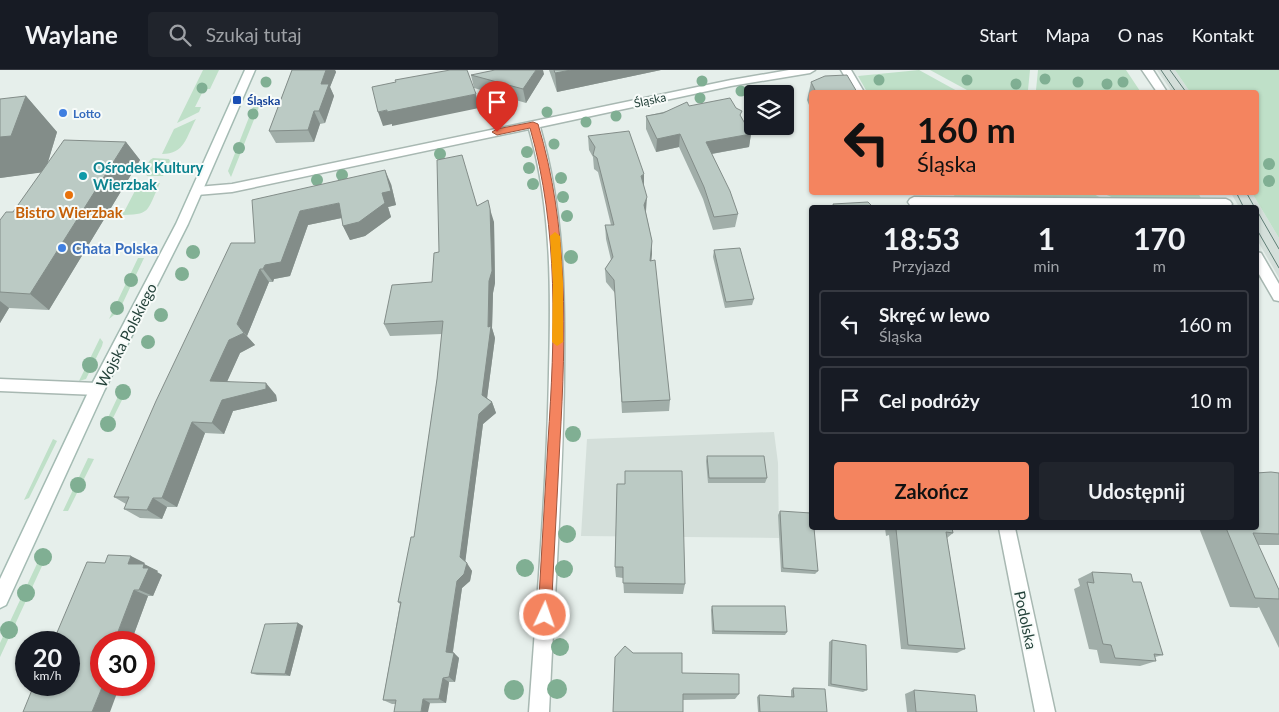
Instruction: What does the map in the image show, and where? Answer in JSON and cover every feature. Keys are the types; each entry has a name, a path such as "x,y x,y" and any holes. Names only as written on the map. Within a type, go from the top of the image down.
{"street":[{"name":"Wojska Polskiego","path":"0,599 97,389 130,328 197,191 250,70"},
{"name":"Śląska","path":"197,191 232,188 731,83 810,70"},
{"path":"846,70 858,90"},
{"path":"1147,70 1161,90"},
{"path":"533,124 542,155 551,200 558,283 556,421 539,712"},
{"path":"913,201 1225,201"},
{"path":"1259,262 1279,296"},
{"path":"0,385 97,389"},
{"name":"Podolska","path":"1007,530 1045,712"}],"shaded area":[{"path":"1157,70 1175,70 1189,90 1171,90"},
{"path":"1232,195 1253,195 1279,238 1279,278 1259,243 1259,205 1238,205"},
{"path":"774,432 778,463 779,538 581,536 587,439"}],"green space":[{"path":"203,70 219,70 210,89 204,89 195,107 201,107 199,112 177,123"},
{"path":"919,70 955,90 866,90 858,76"},
{"path":"930,70 1030,70 1028,90 967,90"},
{"path":"1038,70 1126,70 1139,90 1036,90"},
{"path":"1175,70 1279,70 1279,238 1253,195 1259,195 1259,90 1189,90"},
{"path":"253,107 259,107 231,177 228,171"},
{"path":"196,119 180,148 170,153 162,154 174,129"},
{"path":"153,158 169,159 170,161 163,176 147,176 144,170"},
{"path":"143,183 160,183 150,206 143,213 118,215 119,212 124,212 138,185"},
{"path":"955,195 1096,195 1101,198 953,197"},
{"path":"1107,195 1199,195 1201,198 1114,198"},
{"path":"138,258 144,258 119,311 109,319"},
{"path":"100,338 103,342 102,346 86,379 79,381"},
{"path":"122,388 128,388 108,428 103,428"},
{"path":"53,439 57,441 29,498 24,500"},
{"path":"88,458 94,459 68,511 63,511"},
{"path":"42,553 48,553 0,657 0,643"}],"building":[{"path":"292,70 326,70 321,84 329,84 319,111 314,111 308,130 269,131"},
{"path":"450,70 467,70 476,94 387,112 387,110 378,112 372,87 396,82 395,80"},
{"path":"495,70 536,70 523,89 471,75"},
{"path":"554,70 571,70 555,73"},
{"path":"847,75 856,90 815,90 811,82 825,76"},
{"path":"26,96 11,136 0,137 0,99"},
{"path":"730,98 736,108 742,111 740,115 744,122 745,135 706,142 730,191 738,214 714,217 704,187 680,134 657,139 646,116 663,113 687,102 689,106"},
{"path":"629,131 644,174 641,176 647,197 644,205 652,241 650,261 655,260 670,400 622,402 614,280 605,269 613,257 605,225 614,225 597,158 593,155 595,147 588,136"},
{"path":"64,140 126,142 30,294 0,292 0,220 6,212 13,212"},
{"path":"462,155 477,206 488,200 490,209 492,271 489,281 488,327 491,326 482,395 492,402 479,414 460,557 467,563 464,574 457,581 446,652 454,653 449,677 443,678 439,699 423,699 421,712 394,712 396,700 383,700 401,602 398,602 411,537 414,537 437,379 443,321 384,324 392,285 432,282 434,253 439,252 437,160"},
{"path":"385,170 391,191 382,193 385,203 359,222 343,226 339,203 300,211 281,262 265,265 263,269 260,269 237,324 244,333 229,340 210,381 266,383 266,389 222,400 212,423 192,422 162,498 153,498 147,510 124,509 129,497 114,497 156,401 231,243 255,243 252,200"},
{"path":"868,202 871,205 833,205"},
{"path":"740,248 754,299 726,302 714,250"},
{"path":"707,456 764,456 767,478 709,478"},
{"path":"625,471 682,471 685,584 623,583 623,567 615,567 617,484 625,484"},
{"path":"1259,473 1279,473 1279,534 1253,533 1279,590 1279,599 1255,598 1227,530 1259,530"},
{"path":"780,511 809,513 809,530 814,530 818,571 783,568"},
{"path":"896,530 952,530 953,533 946,532 965,649 908,645"},
{"path":"108,555 131,556 128,564 144,564 143,568 149,568 139,590 134,590 118,631 90,631 90,696 99,696 92,712 23,712 30,696 80,696 80,631 58,631 87,562 105,563"},
{"path":"1092,572 1131,574 1133,582 1141,582 1163,655 1154,654 1156,661 1115,658 1111,645 1103,644 1087,582 1094,583"},
{"path":"712,606 785,606 787,632 714,631"},
{"path":"298,623 285,674 251,673 265,624"},
{"path":"832,640 866,645 867,690 831,684"},
{"path":"625,646 633,653 682,653 682,673 739,674 739,694 683,694 683,712 613,712 615,657"},
{"path":"793,688 825,689 827,712 760,712 759,695 794,697"},
{"path":"914,690 975,695 977,712 916,712"}],"tram line":[{"path":"1161,70 1175,90"},
{"path":"1170,70 1185,90"},
{"path":"1238,195 1242,205"},
{"path":"1248,195 1253,205"},
{"path":"1259,214 1279,249"},
{"path":"1259,233 1279,268"}],"slow traffic":[{"path":"555,236 558,283 557,342"}],"place":[{"name":"Śląska","path":"237,100"},
{"name":"Lotto","path":"63,113"},
{"name":"Ośrodek Kultury Wierzbak","path":"83,176"},
{"name":"Bistro Wierzbak","path":"69,195"},
{"name":"Chata Polska","path":"62,248"}],"route":[{"path":"497,132 533,124 542,155 553,214 558,283 558,372 545,615"}]}
